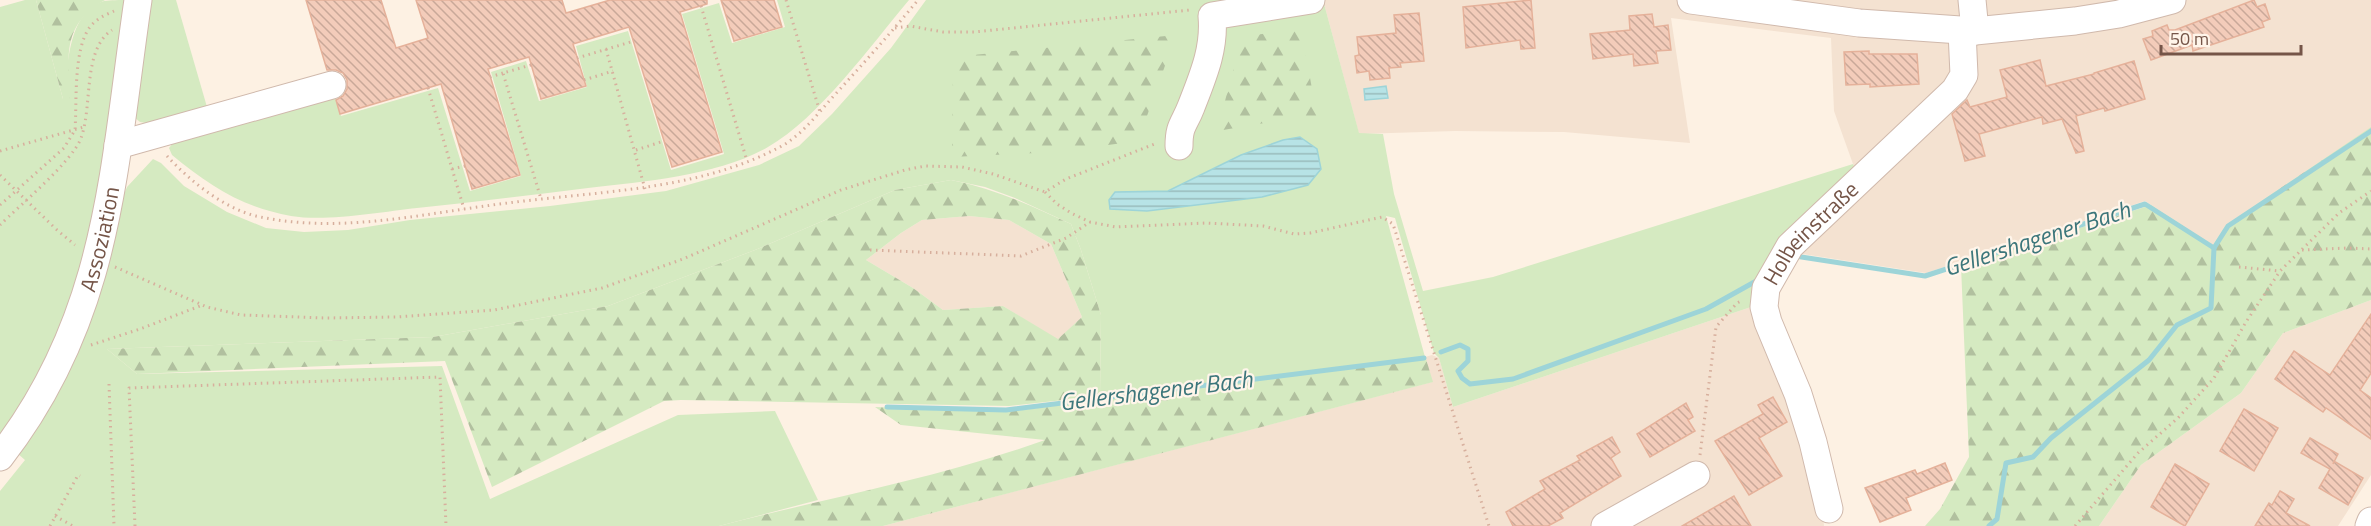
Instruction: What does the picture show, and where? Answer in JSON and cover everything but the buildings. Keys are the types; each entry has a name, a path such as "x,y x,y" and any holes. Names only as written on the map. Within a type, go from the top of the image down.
{"street":[{"path":"1179,138 1212,51 1212,16 1311,0"},
{"path":"1691,0 1859,11 1969,31 2075,21 2119,14 2172,0"},
{"name":"Holbeinstraße","path":"1829,509 1801,403 1768,322 1764,307 1766,288 1790,246 1955,90 1964,75 1972,0"},
{"name":"Assoziation","path":"0,457 22,428 49,384 82,309 98,258 118,145 137,7"},
{"path":"118,145 332,85"},
{"path":"1605,526 1696,475"},
{"path":"2369,526 2371,521"}],"path":[{"path":"786,0 819,112"},
{"path":"149,136 178,169 213,196 253,215 297,224 341,224 541,199 645,189 723,171 780,148 804,130 918,0"},
{"path":"701,6 747,161"},
{"path":"0,225 58,169 80,141 84,128 94,53 108,33 137,7"},
{"path":"0,205 64,148 75,130 80,59 86,35 99,18 112,11 137,7"},
{"path":"895,28 910,26 943,32 974,32 1195,10 1212,16"},
{"path":"577,58 634,40"},
{"path":"606,49 645,189"},
{"path":"490,77 531,65"},
{"path":"584,80 613,71"},
{"path":"503,73 541,199"},
{"path":"428,88 464,209"},
{"path":"0,151 84,128"},
{"path":"1045,192 1065,179 1137,152 1170,136 1179,138"},
{"path":"636,150 664,141"},
{"path":"452,169 465,166"},
{"path":"0,175 57,231 98,258 160,288 202,305 240,315 315,318 396,317 494,310 602,288 683,259 841,190 925,166 962,167 993,174 1045,192 1057,204 1090,222 1116,227 1206,223 1263,226 1294,234 1310,233 1382,217 1393,225 1489,526"},
{"path":"2075,526 2138,453 2178,418 2214,378 2246,322 2280,271 2339,213 2371,191"},
{"path":"870,250 1021,256 1065,238 1090,222"},
{"path":"2300,250 2371,249"},
{"path":"2239,267 2280,271"},
{"path":"1696,475 1716,327 1737,303 1766,288"},
{"path":"87,346 202,305"},
{"path":"135,526 129,388 440,377 446,526"},
{"path":"109,384 114,526"},
{"path":"50,526 78,475 80,476"},
{"path":"55,516 73,526"}],"shaded area":[{"path":"1323,0 2371,0 2371,128 2226,225 2213,245 2145,201 1926,273 1796,253 1862,184 1834,111 1831,38 1671,18 1690,143 1564,132 1455,131 1359,134"},
{"path":"969,216 1009,220 1051,244 1082,317 1058,340 1003,306 943,310 913,288 866,260 922,220"},
{"path":"2371,300 2371,475 2338,526 2099,526 2141,465 2241,393 2283,333"},
{"path":"1757,305 1821,492 1824,526 883,526 1432,382 1425,357 1432,355 1439,358 1453,407"}],"green space":[{"path":"25,0 36,0 63,99 72,43 82,17 104,1 127,0 91,243 42,376 0,440 0,7"},
{"path":"36,0 105,0 81,20 75,30 69,54 70,98 63,99"},
{"path":"147,0 176,0 207,107 146,123 134,117"},
{"path":"777,0 909,0 825,100 787,134 748,157 704,171 633,183 371,214 305,218 273,212 227,194 172,155 169,148 173,143 335,95 341,116 438,88 470,191 521,176 491,72 526,61 539,101 587,87 576,46 628,31 671,170 724,154 682,14 719,3 732,43 785,27"},
{"path":"926,0 1323,0 1359,133 1383,134 1394,194 1423,291 1493,277 1853,164 1862,184 1757,305 1453,407 1439,358 1434,353 1395,218 1386,216 1425,357 1100,396 1101,315 1071,224 985,187 951,180 895,190 755,250 608,306 433,337 107,349 137,374 442,366 490,499 678,415 775,411 818,500 719,526 0,526 0,491 25,460 17,453 59,388 92,317 127,187 153,159 161,163 184,186 227,212 266,228 304,232 348,230 410,220 550,206 666,191 759,165 799,146 832,114 891,48"},
{"path":"1301,28 1318,122 1301,117 1217,131 1242,37"},
{"path":"1176,35 1138,141 1055,152 952,157 953,57"},
{"path":"2371,127 2371,300 2283,333 2241,393 2141,465 2099,526 1925,526 1940,509 1969,457 1961,266 2151,205 2213,245 2226,225"},
{"path":"951,180 998,193 1071,224 1101,315 1100,396 1009,406 664,401 492,487 445,361 137,374 107,349 433,337 608,306 755,250 895,190","holes":["969,216 1009,220 1051,244 1082,317 1058,339 1003,306 943,310 913,288 866,260 922,220"]},
{"path":"1426,359 1433,382 883,526 719,526 924,477 1045,440 901,425 875,407 1006,412"}],"water":[{"path":"1386,86 1388,98 1365,100 1364,89"},
{"path":"1300,137 1317,149 1321,169 1308,185 1262,197 1147,211 1110,209 1109,200 1115,192 1168,191 1241,155 1283,140"}],"waterway":[{"name":"Gellershagener Bach","path":"1795,256 1925,276 2145,204 2214,248 2228,226 2371,131"},
{"path":"1989,526 1997,519 2006,463 2033,457 2051,438 2149,360 2177,325 2211,308 2214,248"},
{"name":"Gellershagener Bach","path":"1441,352 1460,345 1468,349 1468,361 1458,371 1462,378 1470,384 1513,379 1706,309 1758,280"},
{"name":"Gellershagener Bach","path":"887,407 1006,410 1424,358"}]}
